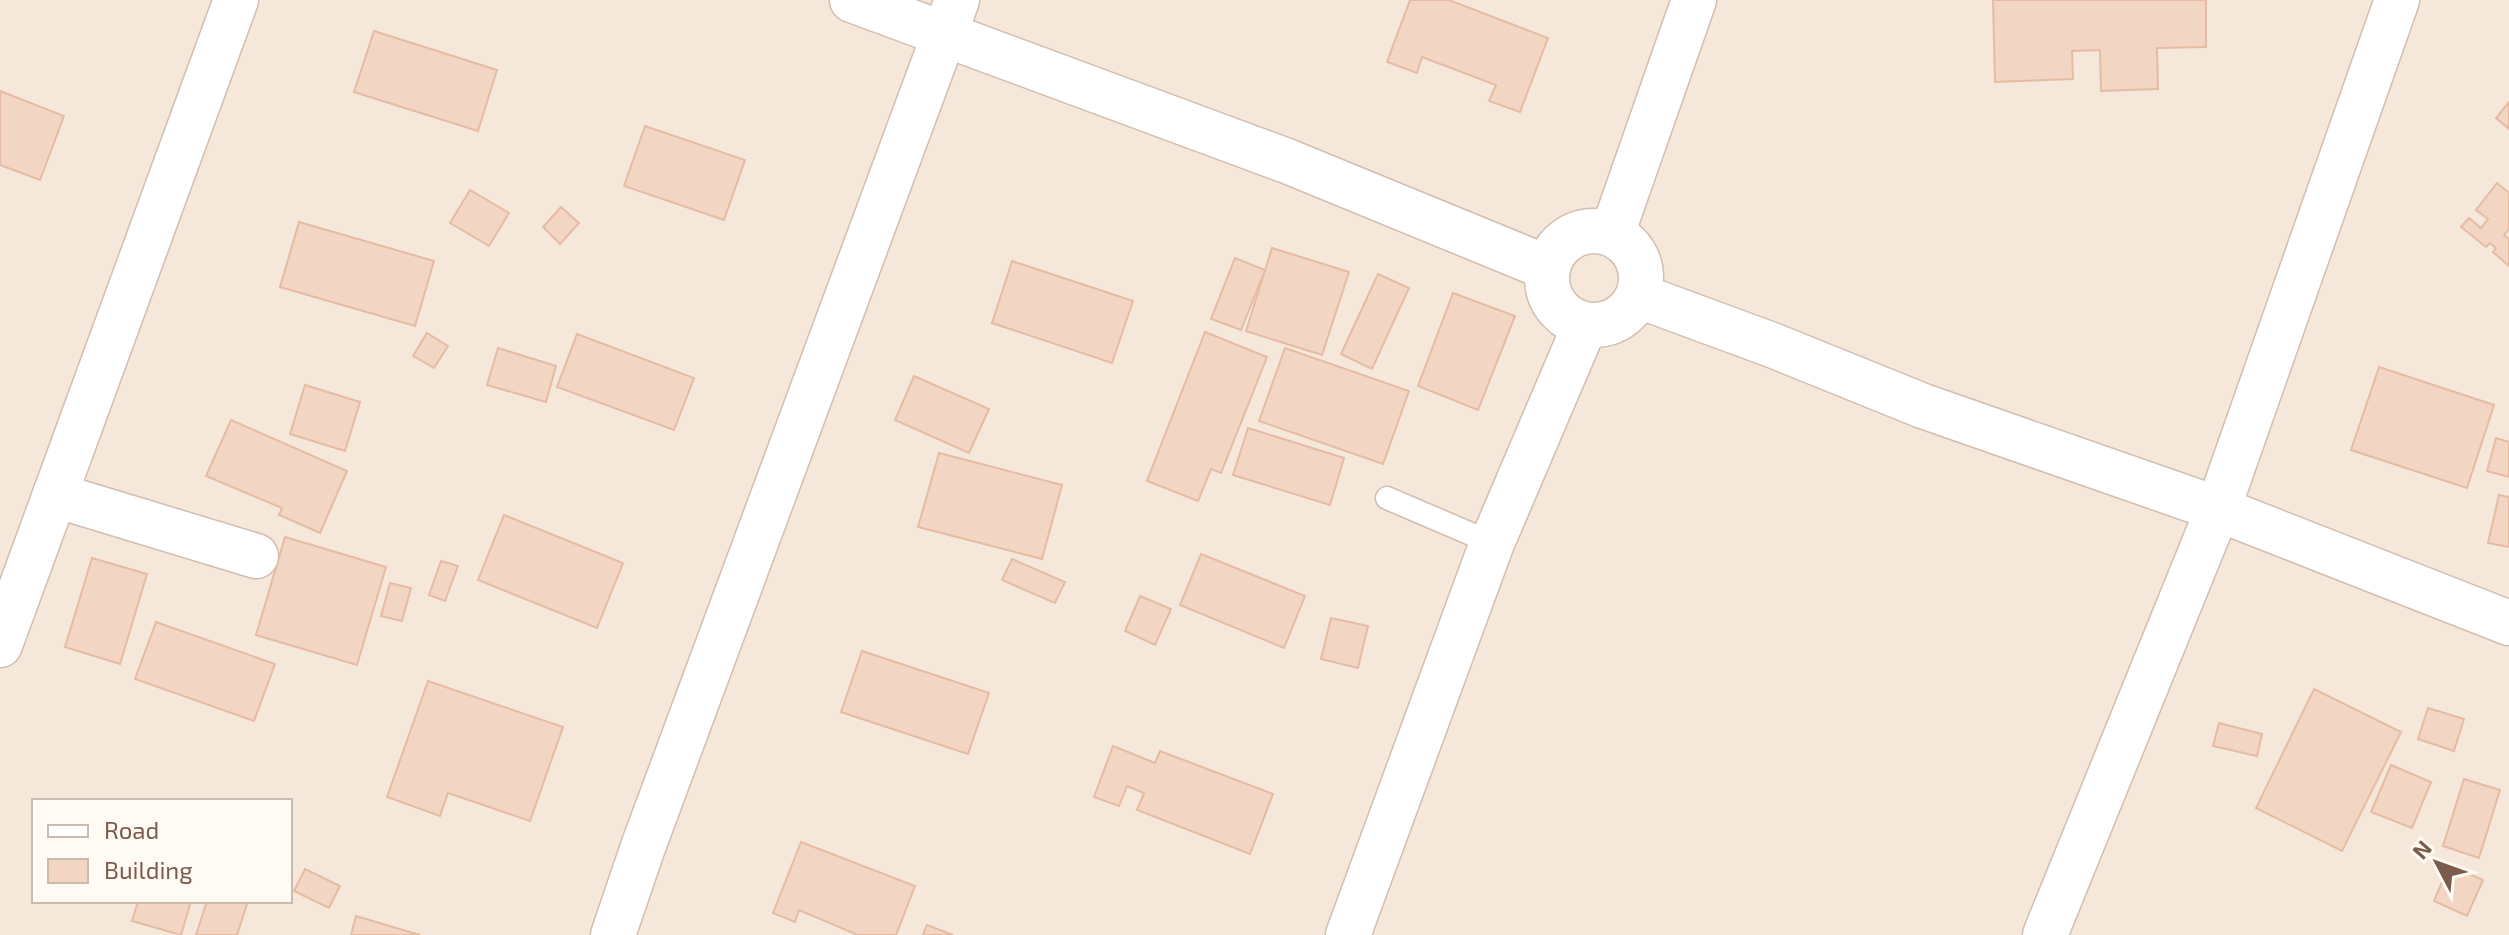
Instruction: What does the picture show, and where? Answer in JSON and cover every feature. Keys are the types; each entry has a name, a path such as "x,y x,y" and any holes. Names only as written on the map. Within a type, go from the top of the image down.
{"street":[{"path":"0,645 236,0"},
{"path":"852,0 951,17 1287,161 1548,268"},
{"path":"1612,234 1694,0"},
{"path":"2045,935 2218,509 2397,0"},
{"path":"613,935 951,17"},
{"path":"1596,231 1612,234 1628,244 1638,259 1642,278 1639,296 1628,312 1616,321 1601,326 1585,325 1568,318 1554,305 1547,287 1548,268 1554,253 1565,240 1580,233 1596,231"},
{"path":"1639,296 1923,406 2218,509 2509,623"},
{"path":"1348,935 1492,543 1585,325"},
{"path":"55,495 256,556"}],"lane":[{"path":"1387,498 1492,543"}],"shaded area":[{"path":"0,0 2509,0 2509,935 0,935"}],"building":[{"path":"1410,0 1449,0 1548,38 1520,112 1489,101 1496,85 1422,57 1417,73 1387,62"},
{"path":"1993,0 2206,0 2206,47 2157,48 2158,89 2101,91 2100,50 2072,51 2073,79 1995,82"},
{"path":"374,31 497,70 478,131 354,92"},
{"path":"0,91 64,116 40,180 0,165"},
{"path":"2509,102 2509,129 2496,118"},
{"path":"645,126 745,160 724,220 624,186"},
{"path":"2497,183 2509,193 2509,229 2504,235 2509,239 2509,266 2493,252 2496,248 2490,243 2486,247 2461,227 2469,218 2481,228 2488,219 2476,210"},
{"path":"470,190 509,213 489,246 450,223"},
{"path":"561,207 579,223 560,244 543,227"},
{"path":"299,222 434,261 415,326 280,287"},
{"path":"1272,248 1349,272 1322,355 1246,331"},
{"path":"1235,258 1265,270 1241,330 1211,319"},
{"path":"1012,261 1133,301 1112,363 992,323"},
{"path":"1378,274 1409,288 1372,369 1341,354"},
{"path":"1453,293 1515,316 1478,410 1418,386"},
{"path":"1205,332 1267,357 1221,473 1211,469 1198,501 1147,481"},
{"path":"427,333 448,346 434,368 413,356"},
{"path":"577,334 694,378 674,430 557,387"},
{"path":"498,348 556,366 546,402 487,385"},
{"path":"1285,348 1409,391 1383,464 1259,421"},
{"path":"2379,367 2494,405 2467,488 2351,450"},
{"path":"914,376 989,409 969,453 895,420"},
{"path":"305,385 360,402 345,451 290,434"},
{"path":"231,420 347,471 320,533 279,515 282,508 206,476"},
{"path":"1248,428 1344,458 1330,505 1233,475"},
{"path":"2496,438 2509,442 2509,477 2487,471"},
{"path":"939,453 1062,485 1042,559 918,527"},
{"path":"2499,495 2509,497 2509,547 2488,543"},
{"path":"504,515 623,563 597,628 478,580"},
{"path":"285,537 386,567 357,665 256,635"},
{"path":"1201,554 1305,596 1284,648 1180,605"},
{"path":"92,558 147,574 120,664 65,647"},
{"path":"1012,559 1065,582 1055,603 1002,580"},
{"path":"441,561 458,566 445,601 429,595"},
{"path":"390,583 411,588 402,621 381,616"},
{"path":"1140,596 1171,609 1155,645 1125,631"},
{"path":"1331,618 1368,626 1358,668 1321,659"},
{"path":"156,622 275,664 254,721 135,679"},
{"path":"862,651 989,693 968,754 841,712"},
{"path":"428,681 563,727 530,821 448,793 440,816 387,797"},
{"path":"2314,689 2401,732 2342,851 2256,808"},
{"path":"2428,708 2464,719 2454,751 2418,739"},
{"path":"2219,723 2262,734 2257,756 2213,746"},
{"path":"1113,746 1155,763 1160,751 1273,794 1250,854 1137,810 1144,793 1127,786 1119,806 1094,797"},
{"path":"2391,765 2431,782 2412,828 2371,812"},
{"path":"2464,779 2500,790 2479,858 2443,846"},
{"path":"801,842 915,886 896,935 858,935 799,910 795,922 773,913"},
{"path":"2449,865 2483,880 2467,916 2434,901"},
{"path":"305,869 340,886 329,908 294,891"},
{"path":"137,903 190,903 181,935 132,921"},
{"path":"206,903 247,903 237,935 196,935"},
{"path":"356,916 420,935 351,935"},
{"path":"927,925 953,935 923,935"}]}
